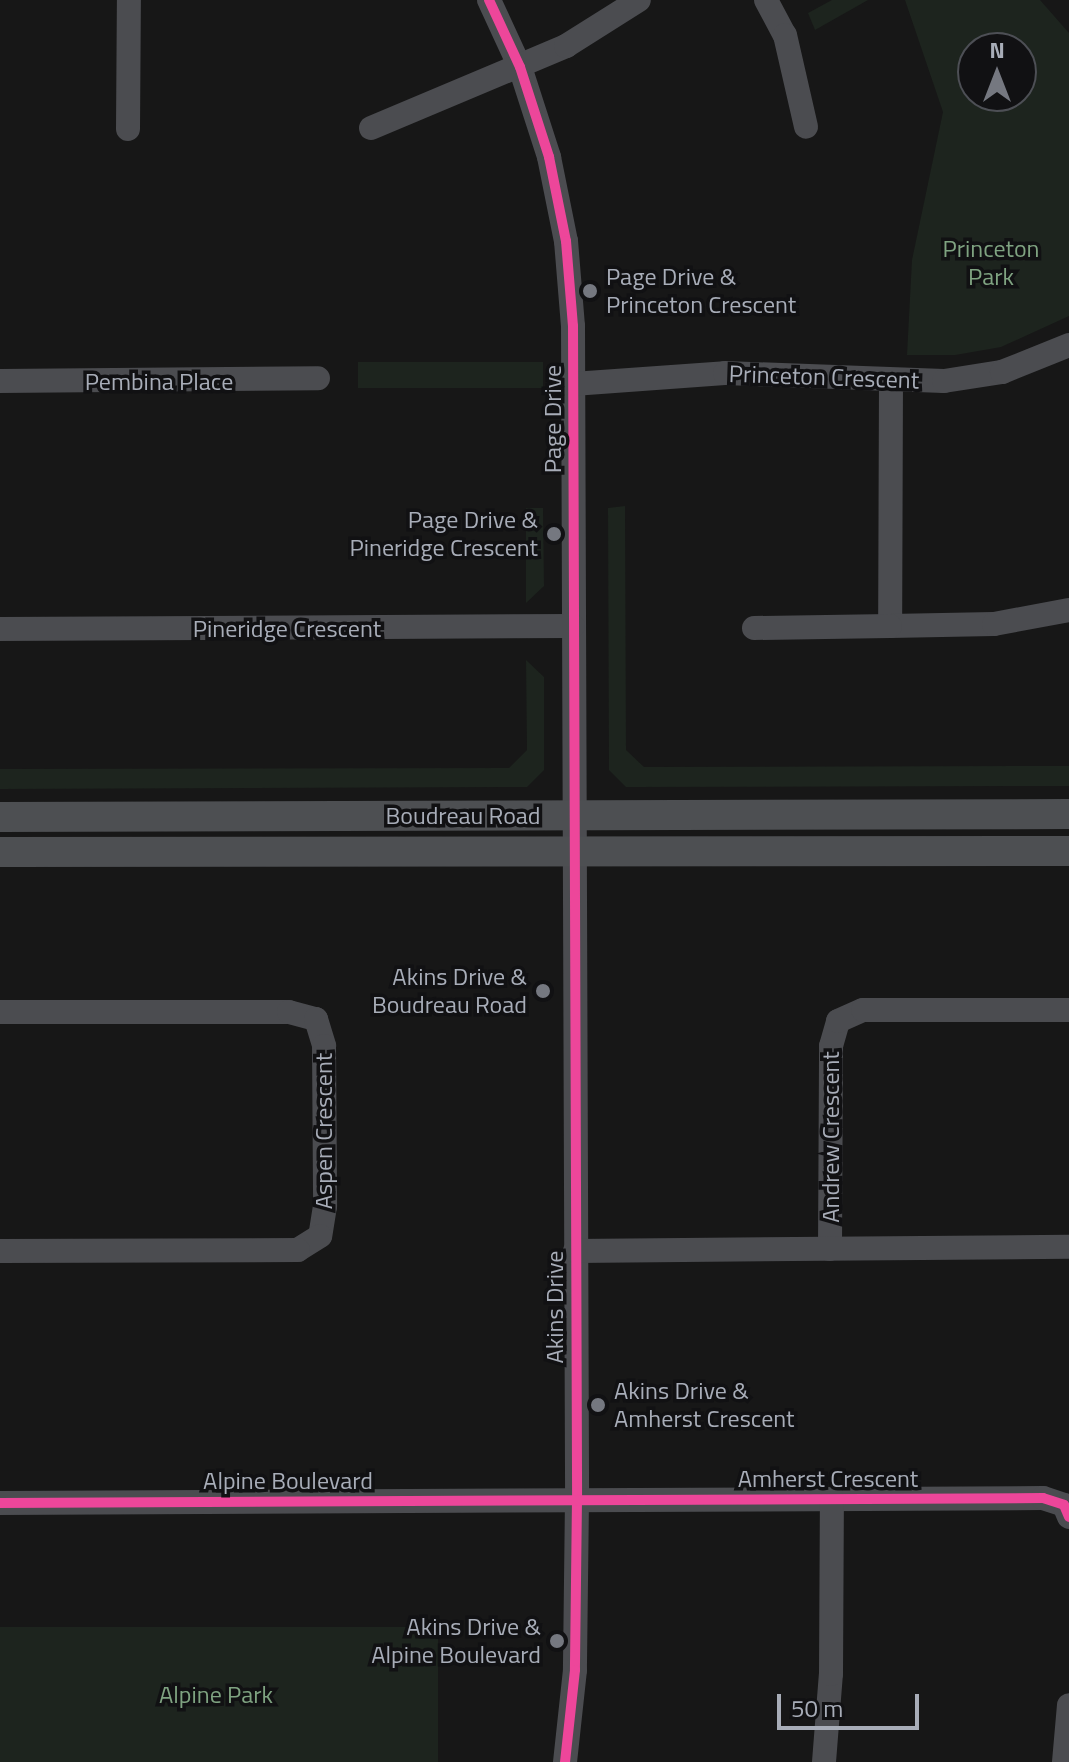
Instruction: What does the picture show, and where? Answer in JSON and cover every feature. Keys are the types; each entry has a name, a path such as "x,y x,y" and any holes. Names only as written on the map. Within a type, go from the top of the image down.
{"main road":[{"name":"Boudreau Road","path":"0,817 1069,814"},
{"name":"Boudreau Road","path":"0,852 1069,851"}],"street":[{"path":"128,129 129,0"},
{"name":"Page Drive","path":"489,0 520,67 559,199 570,283 574,851"},
{"path":"371,128 520,67 609,22 639,0"},
{"path":"766,0 785,35 806,127"},
{"name":"Princeton Crescent","path":"573,384 725,373 891,380 973,379 1030,363 1069,345"},
{"name":"Pembina Place","path":"0,381 318,378"},
{"path":"890,626 891,380"},
{"path":"754,628 994,624 1069,610"},
{"name":"Pineridge Crescent","path":"0,629 573,626"},
{"name":"Akins Drive","path":"565,1762 575,1670 577,1499 574,851"},
{"name":"Andrew Crescent","path":"830,1249 831,1046 838,1021 863,1010 1069,1010"},
{"name":"Aspen Crescent","path":"0,1012 289,1012 316,1019 324,1046 325,1218 316,1241 298,1250 0,1251"},
{"name":"Andrew Crescent","path":"575,1251 1069,1247"},
{"name":"Amherst Crescent","path":"577,1499 1043,1498 1064,1505 1069,1517"},
{"name":"Alpine Boulevard","path":"0,1503 577,1499"},
{"name":"Amherst Crescent","path":"824,1762 831,1674 832,1499"},
{"path":"1064,1762 1069,1705"}],"green space":[{"path":"832,0 868,0 815,30 808,13"},
{"name":"Princeton Park","path":"905,0 1040,0 1069,33 1069,316 1001,347 955,355 907,355 912,260 943,112"},
{"path":"358,362 543,362 543,388 358,388"},
{"path":"625,506 626,750 644,767 1069,766 1069,786 626,787 609,770 608,508"},
{"path":"526,508 543,508 544,586 526,603"},
{"path":"526,660 544,677 544,770 527,787 0,789 0,769 509,768 527,750"},
{"name":"Alpine Park","path":"0,1627 438,1627 438,1762 0,1762"}],"cycle path":[{"path":"489,0 520,67 549,157 566,241 573,326 577,1499 575,1670 565,1762"},
{"path":"0,1503 1043,1498 1064,1505 1069,1517"}],"place":[{"name":"Page Drive & Princeton Crescent","path":"590,291"},
{"name":"Page Drive & Pineridge Crescent","path":"554,534"},
{"name":"Akins Drive & Boudreau Road","path":"543,991"},
{"name":"Akins Drive & Amherst Crescent","path":"598,1405"},
{"name":"Akins Drive & Alpine Boulevard","path":"557,1641"}]}
